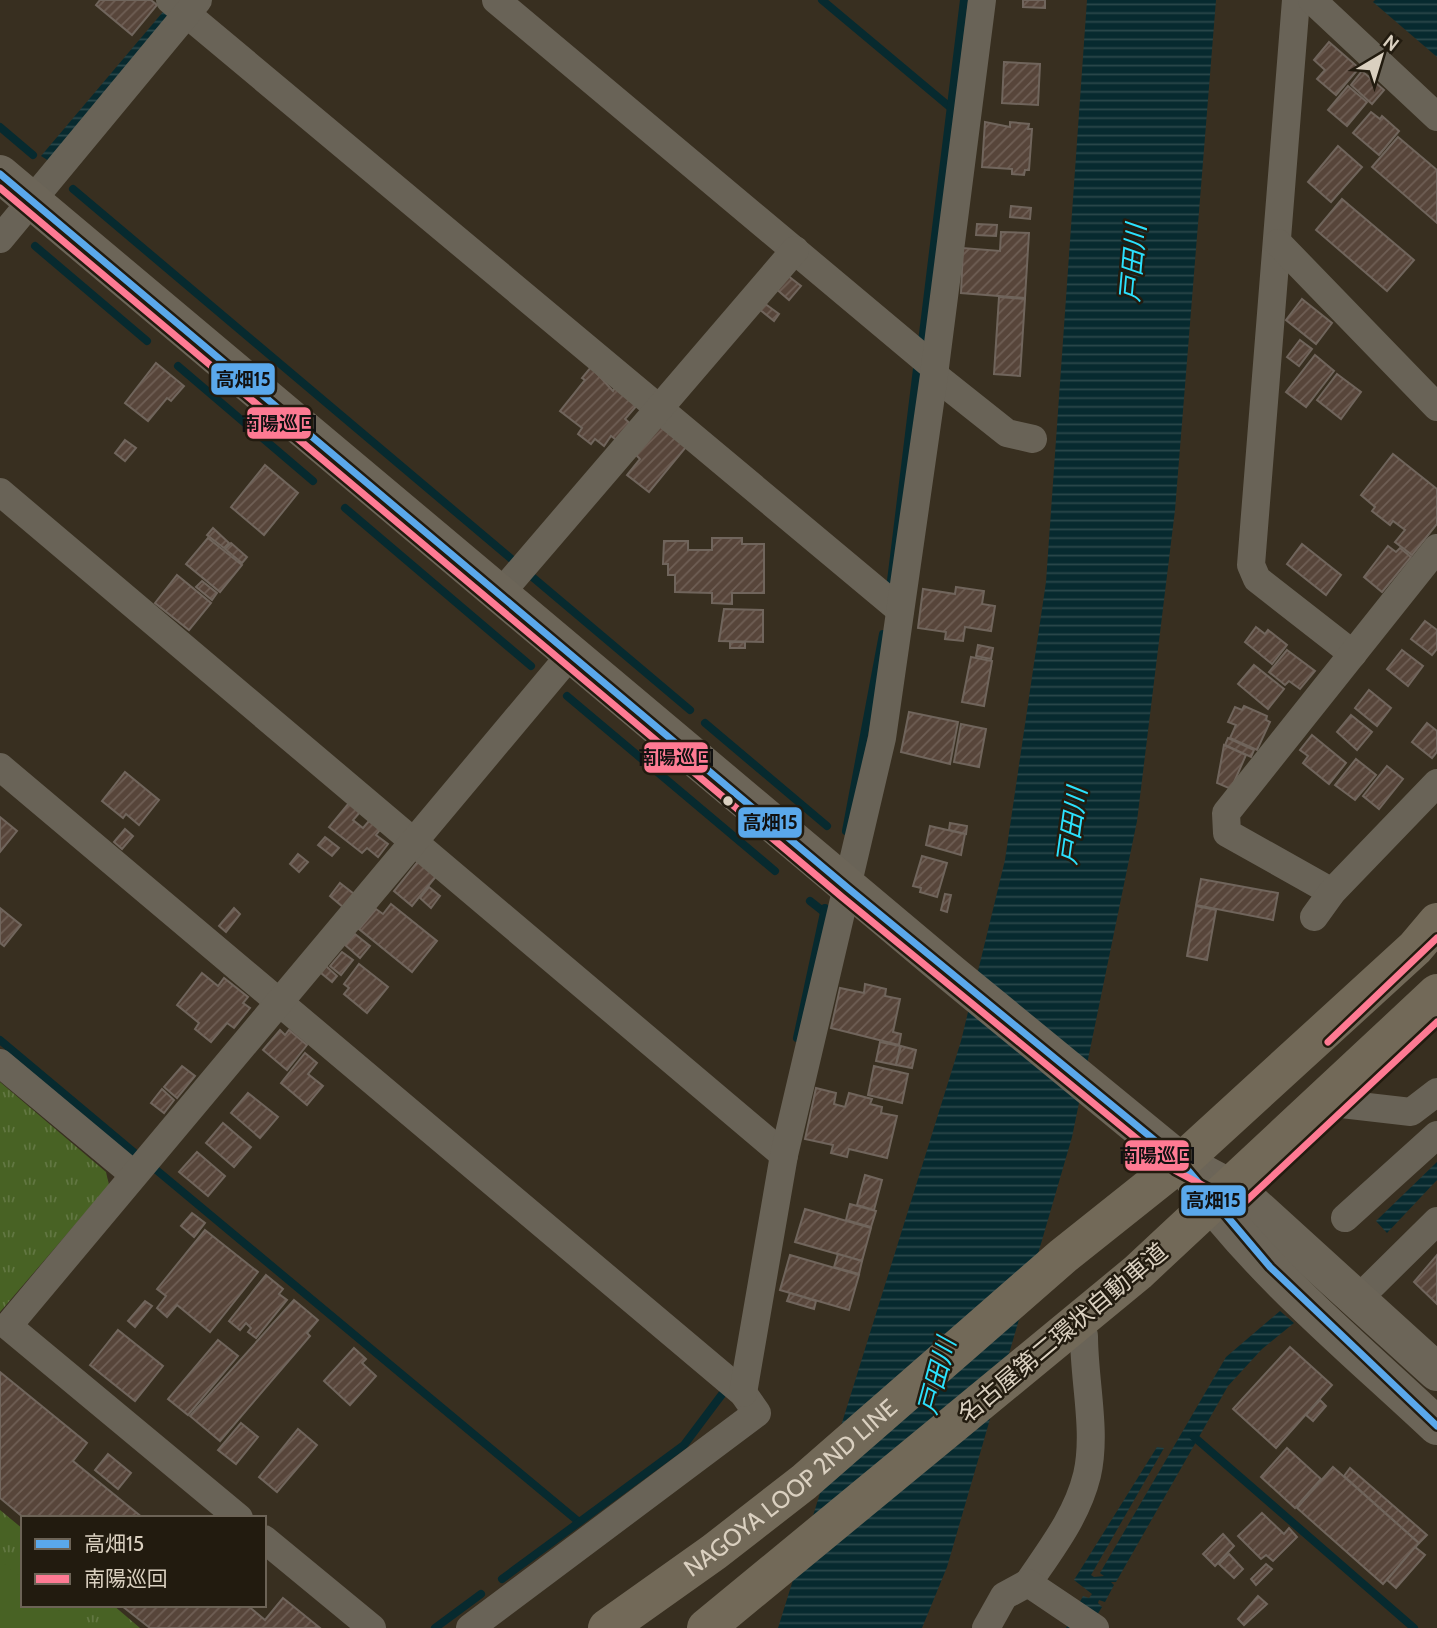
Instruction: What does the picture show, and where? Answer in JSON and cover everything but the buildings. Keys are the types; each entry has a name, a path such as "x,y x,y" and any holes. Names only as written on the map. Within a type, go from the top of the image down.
{"highway":[{"name":"NAGOYA LOOP 2ND LINE","path":"620,1625 804,1482 1063,1256 1181,1161 1415,948 1437,922"},
{"name":"名古屋第二環状自動車道","path":"620,1625 770,1533 1118,1242 1271,1102 1437,939"},
{"name":"名古屋第二環状自動車道","path":"706,1628 1138,1272 1437,993"},
{"path":"741,1628 1055,1362 1437,1008"}],"street":[{"path":"496,0 1007,433 1033,439"},
{"path":"743,1392 784,1155 849,889 882,738 934,371 982,0"},
{"path":"1296,0 1251,565 1256,579 1353,654"},
{"path":"1312,0 1437,117"},
{"path":"0,239 184,6 900,610"},
{"path":"0,174 951,974 1229,1203 1358,1299 1437,1371"},
{"path":"1278,243 1437,407"},
{"path":"500,594 794,250"},
{"path":"0,492 784,1155"},
{"path":"1332,892 1227,834 1226,813 1437,548"},
{"path":"237,1516 8,1326 571,654"},
{"path":"0,767 743,1392 757,1413 470,1628"},
{"path":"1314,918 1332,892 1437,783"},
{"path":"0,1063 134,1174"},
{"path":"1333,1104 1411,1112 1437,1092"},
{"path":"1345,1218 1437,1135"},
{"path":"1229,1203 1273,1271 1437,1426"},
{"path":"1358,1299 1437,1221"},
{"path":"986,1628 1004,1596 1028,1583 1072,1517 1087,1474 1090,1433 1084,1336"},
{"path":"266,1541 372,1628"},
{"path":"1028,1583 1094,1628"}],"green space":[{"path":"0,1082 106,1172 109,1185 0,1312"},
{"path":"0,1510 21,1527 21,1607 115,1607 140,1628 0,1628"},
{"path":"0,1560 21,1577 21,1607 55,1607 80,1628 0,1628"}],"water":[{"path":"173,0 185,0 49,161 41,156"},
{"name":"戸田川","path":"1087,0 1216,0 1175,510 1137,821 1072,1137 947,1567 922,1628 778,1628 961,1041 1005,860 1046,582"},
{"path":"1437,0 1437,57 1373,2"},
{"path":"1437,1162 1437,1180 1387,1233 1376,1221"},
{"path":"1280,1311 1294,1323 1262,1349 1228,1386 1116,1582 1111,1582 1114,1585 1105,1602 1099,1600 1098,1603 1102,1607 1089,1628 1066,1628 1083,1596 1089,1598 1092,1594 1074,1580 1157,1447 1164,1448 1091,1575 1094,1577 1104,1576 1100,1573 1226,1357"}],"waterway":[{"path":"822,0 951,108"},
{"path":"922,342 964,0"},
{"path":"0,127 33,155"},
{"path":"73,189 515,562"},
{"path":"35,246 147,341"},
{"path":"178,366 313,481"},
{"path":"891,581 917,369"},
{"path":"345,508 531,666"},
{"path":"530,575 690,710"},
{"path":"846,831 883,634"},
{"path":"567,696 775,871"},
{"path":"705,723 827,826"},
{"path":"810,901 824,912"},
{"path":"797,1038 825,908"},
{"path":"0,1040 136,1154"},
{"path":"154,1168 579,1522"},
{"path":"502,1579 684,1445 723,1393"},
{"path":"1193,1436 1414,1628"},
{"path":"435,1628 481,1594"}],"transit line":[{"name":"高畑15","path":"0,174 849,889 1181,1162 1270,1267 1437,1426"},
{"name":"南陽巡回","path":"0,188 842,897 1176,1171 1236,1203 1245,1202 1437,1022"},
{"name":"南陽巡回","path":"1328,1042 1437,938"}]}
